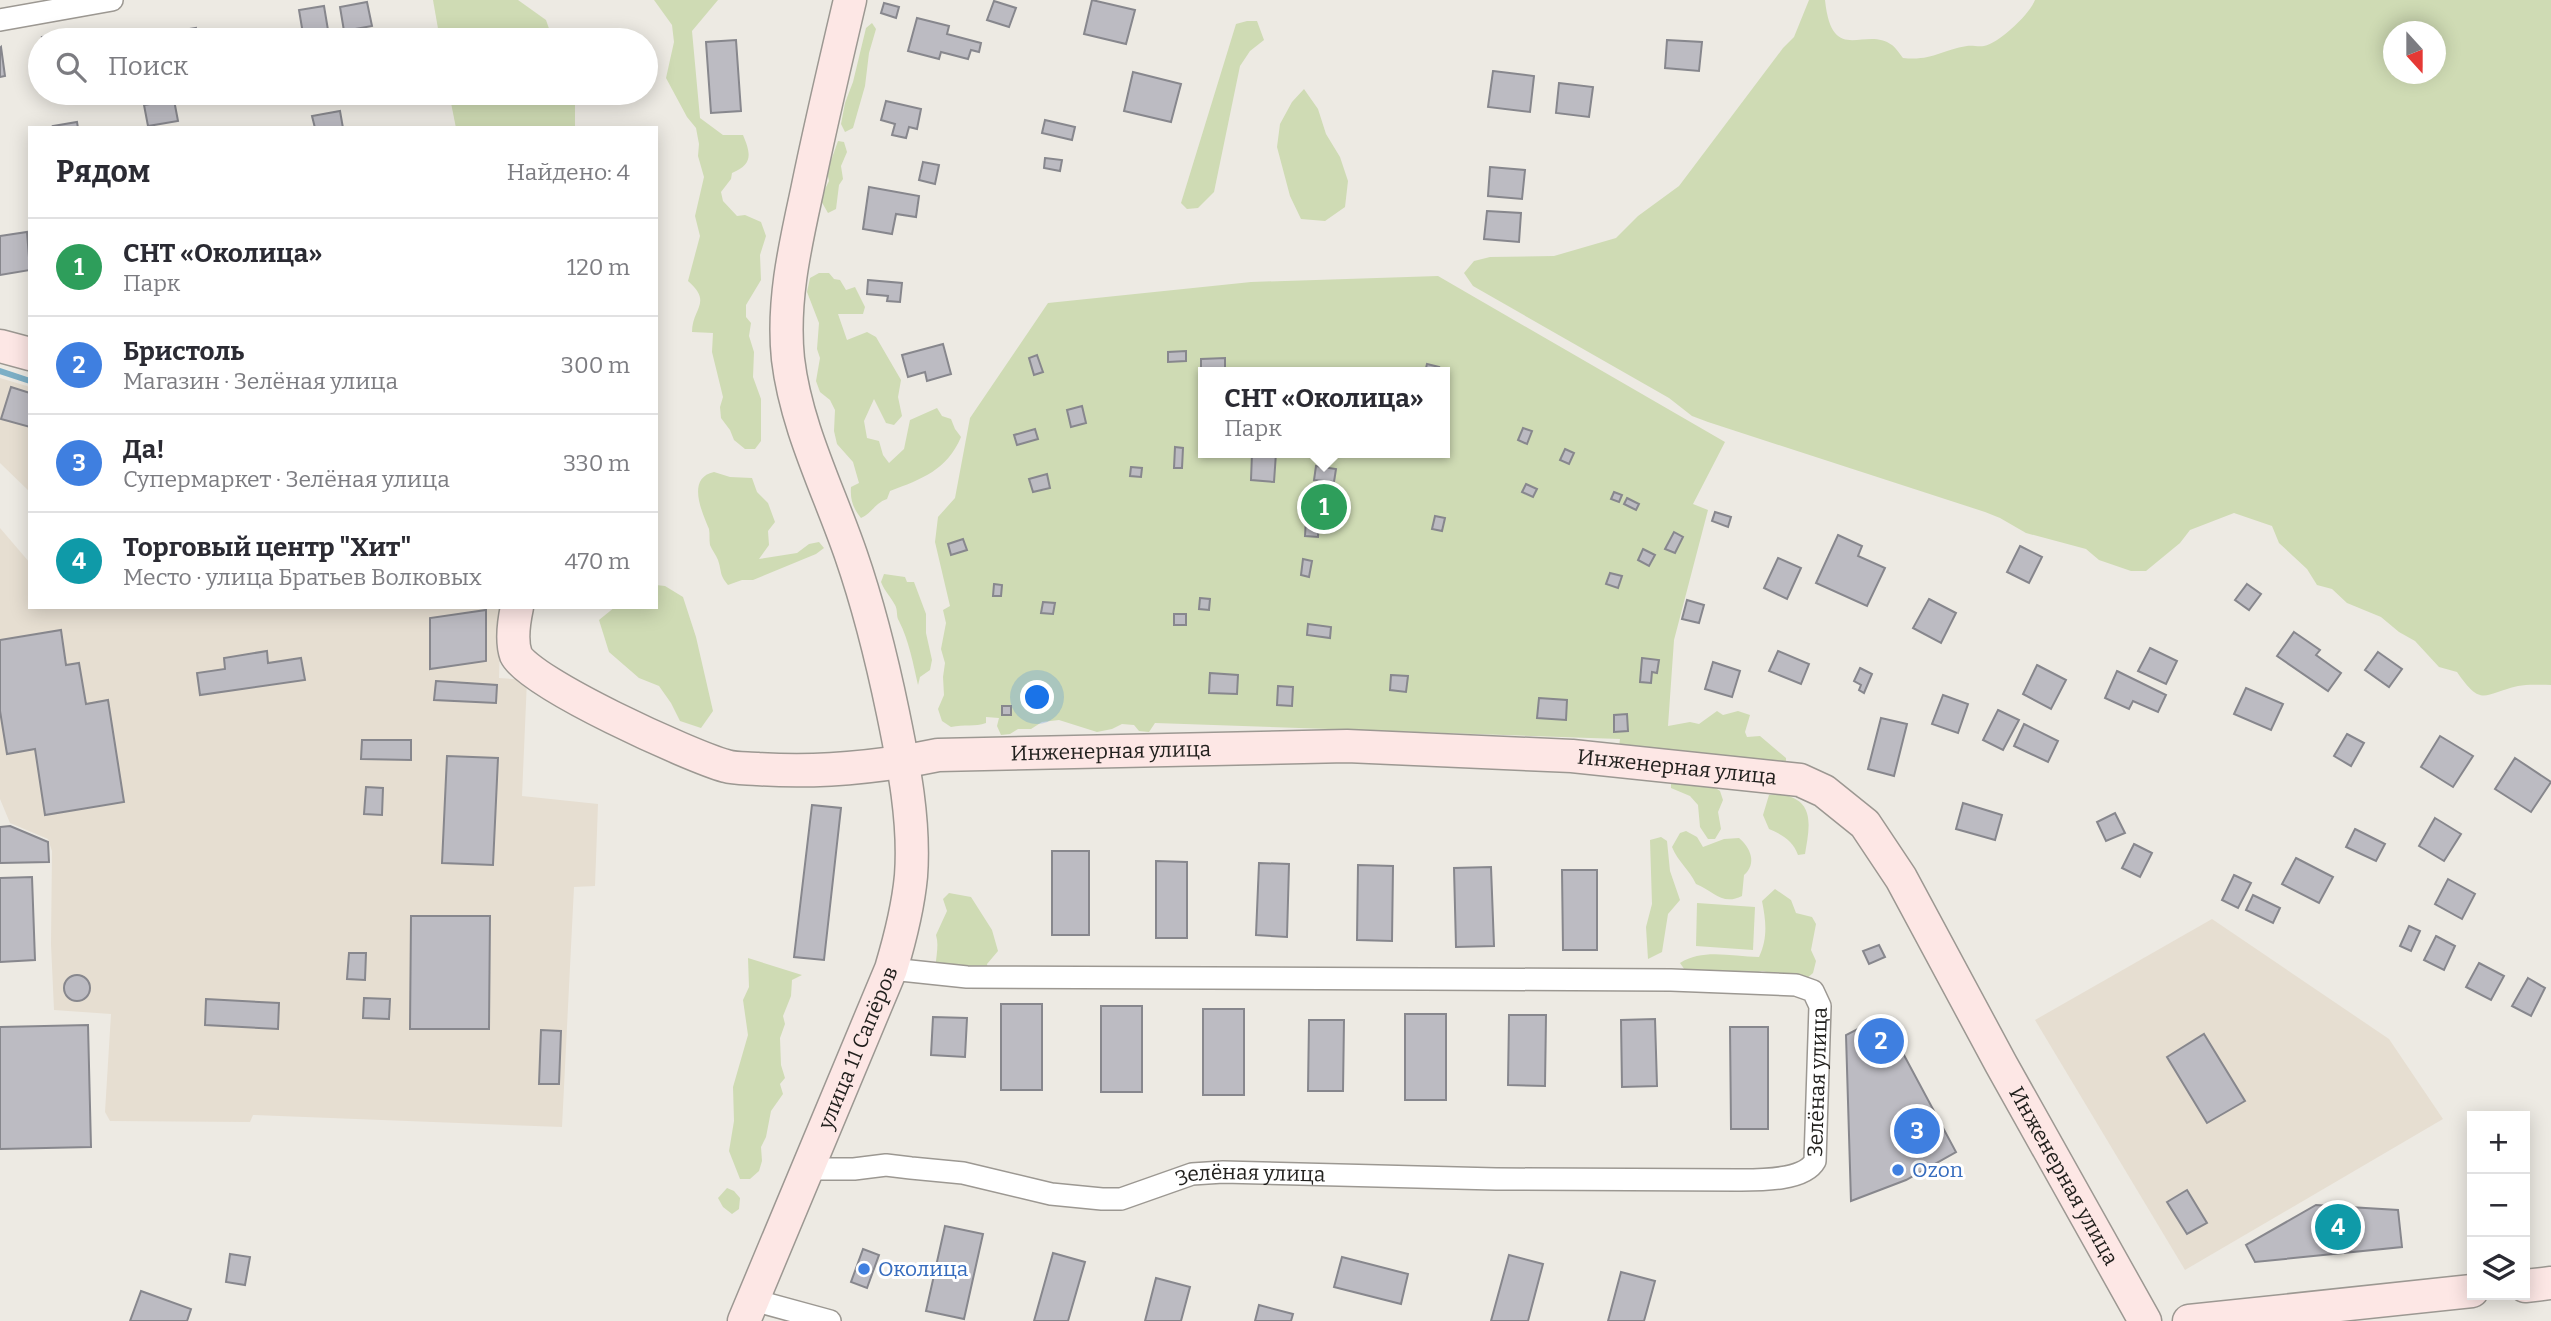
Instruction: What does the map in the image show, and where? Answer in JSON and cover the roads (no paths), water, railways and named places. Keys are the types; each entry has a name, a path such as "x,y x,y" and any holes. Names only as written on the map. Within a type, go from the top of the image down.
{"street":[{"path":"11,12 112,0"},
{"name":"улица 11 Сапёров","path":"748,1311 891,969 900,941 911,876 903,762 876,635 792,387 788,355 791,267 850,0"},
{"path":"0,346 28,353"},
{"name":"Инженерная улица","path":"517,609 513,625 516,654 531,672 590,706 727,767 790,771 903,762 938,755 1347,746 1572,756 1800,780 1824,791 1865,824 1901,878 2001,1064 2145,1321"},
{"name":"Зелёная улица","path":"806,1169 854,1169 886,1165 911,1167 963,1173 1051,1194 1121,1199 1192,1174 1223,1172 1384,1178 1644,1182 1764,1179 1807,1171 1815,1161 1820,1006 1813,991 1796,985 1671,980 967,977 891,969"},
{"path":"2530,1285 2551,1283"},
{"path":"2189,1321 2467,1292"},
{"path":"748,1311 830,1321"}],"waterway":[{"path":"0,371 28,380"}],"place":[{"name":"СНТ «Околица»","path":"1324,507"},
{"name":"Бристоль","path":"1881,1041"},
{"name":"Да!","path":"1917,1131"},
{"name":"Ozon","path":"1898,1170"},
{"name":"Торговый центр \"Хит\"","path":"2338,1227"},
{"name":"Околица","path":"864,1269"}]}
